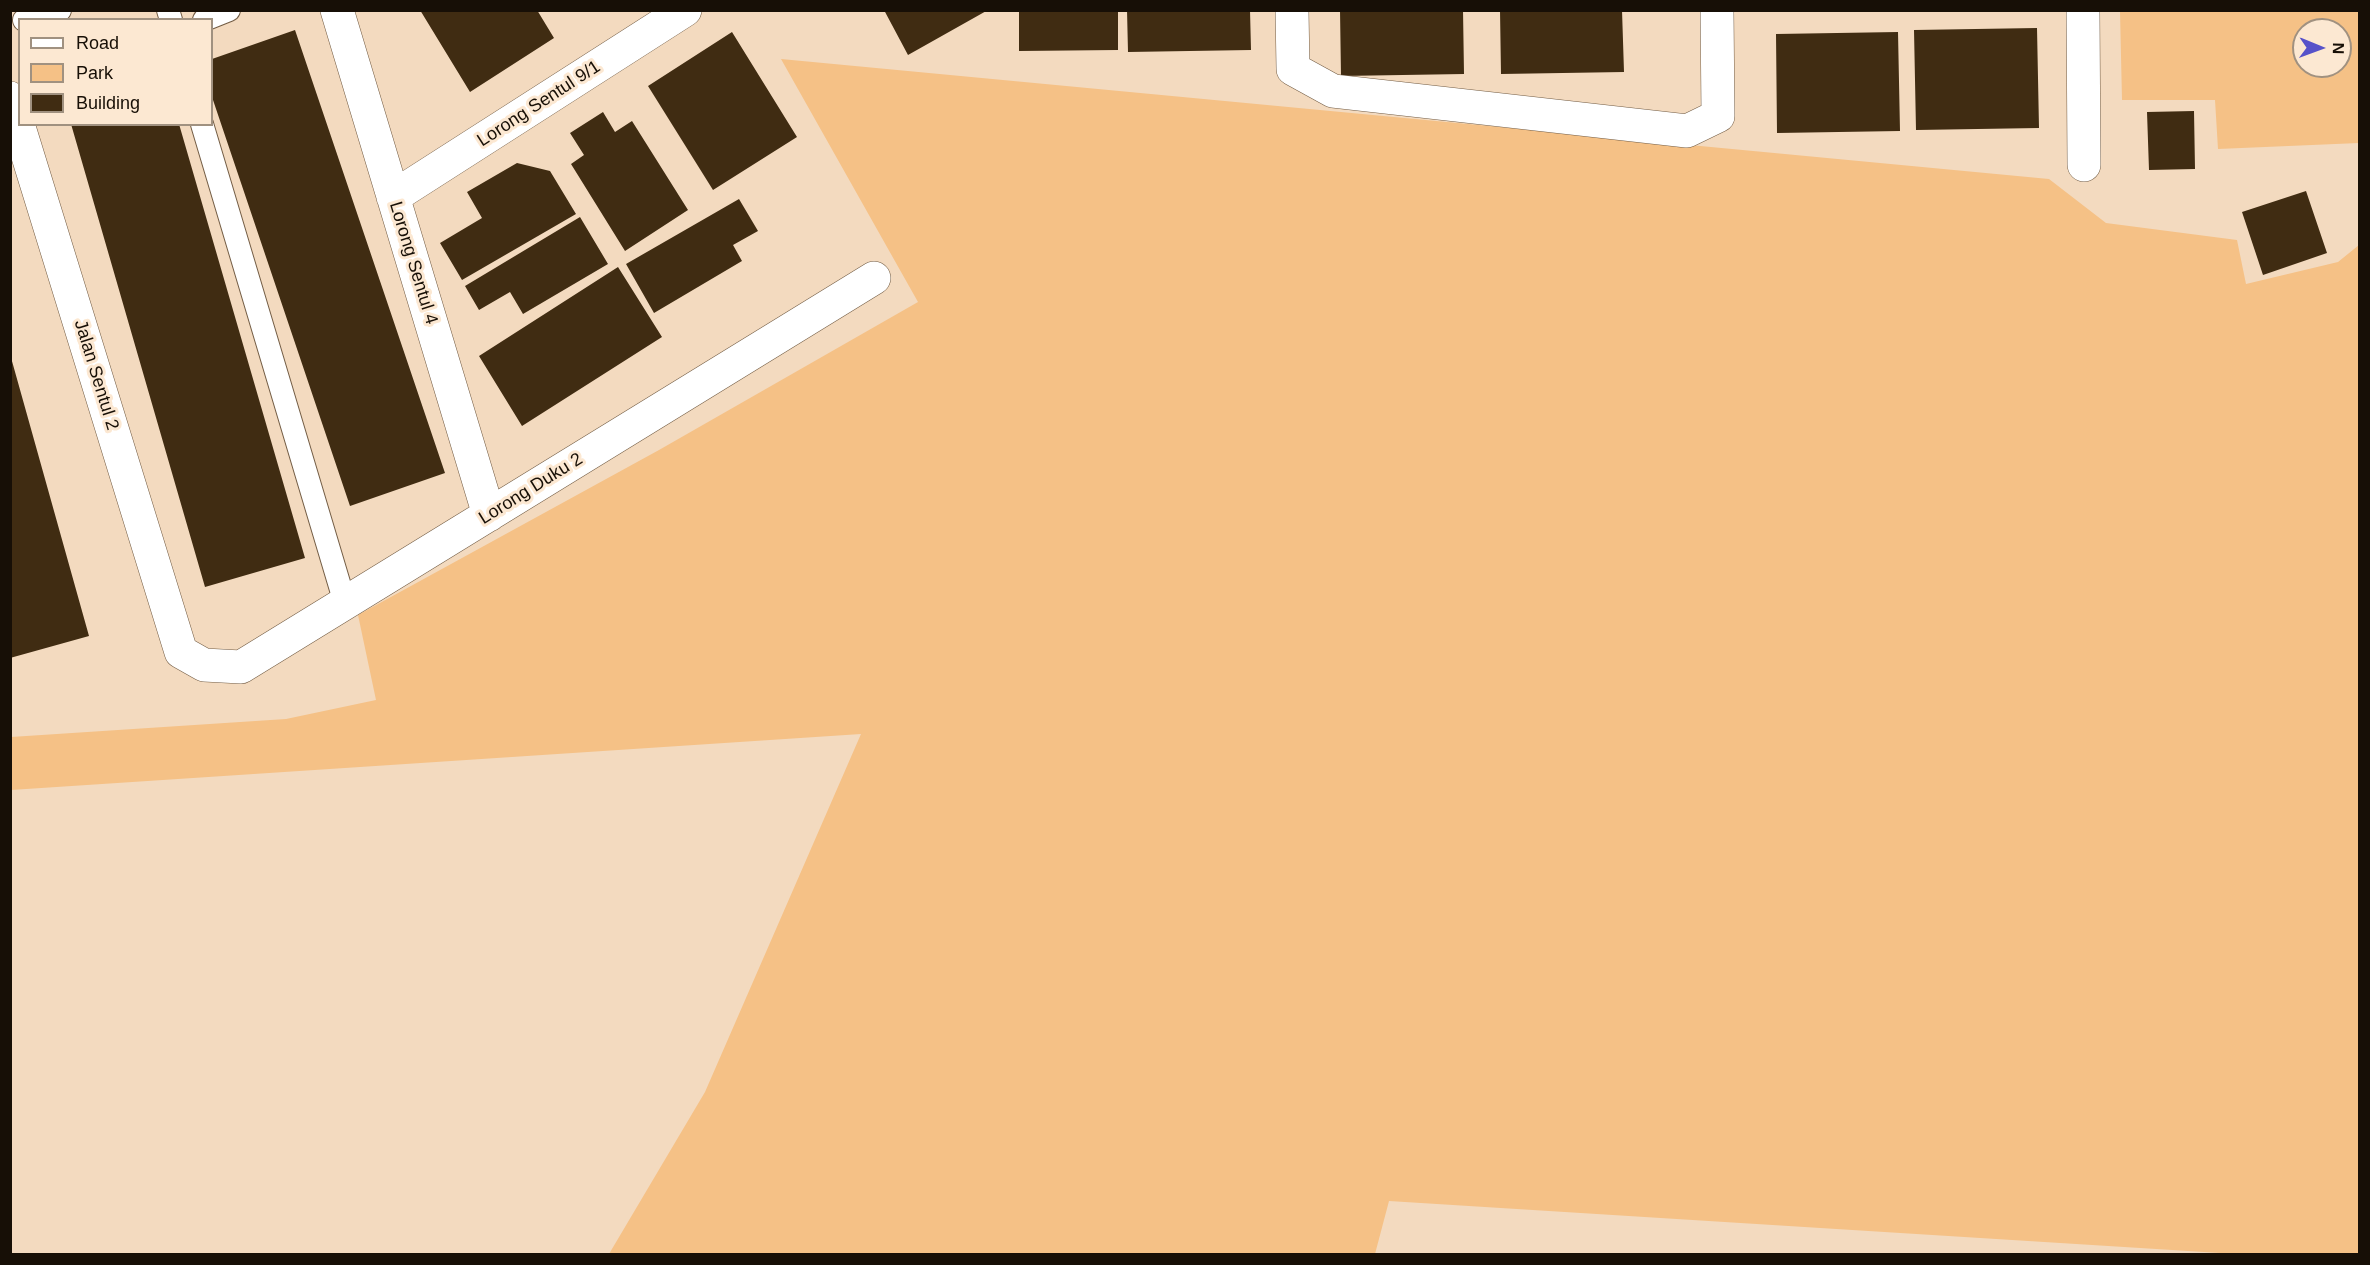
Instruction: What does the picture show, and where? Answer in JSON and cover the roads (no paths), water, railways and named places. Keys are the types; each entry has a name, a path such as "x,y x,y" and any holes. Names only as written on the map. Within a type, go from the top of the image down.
{"street":[{"name":"Lorong Sentul 4","path":"337,10 489,515"},
{"name":"Lorong Sentul 9/1","path":"393,197 685,10"},
{"path":"1292,10 1293,69 1333,91 1687,131 1718,116 1717,10"},
{"path":"2083,10 2084,165"},
{"name":"Jalan Sentul 2","path":"10,98 23,180 181,652"},
{"name":"Lorong Duku 2","path":"181,652 204,665 241,667 874,278"}],"lane":[{"path":"31,18 60,10"},
{"path":"209,18 229,10"},
{"path":"203,126 345,603"}]}
